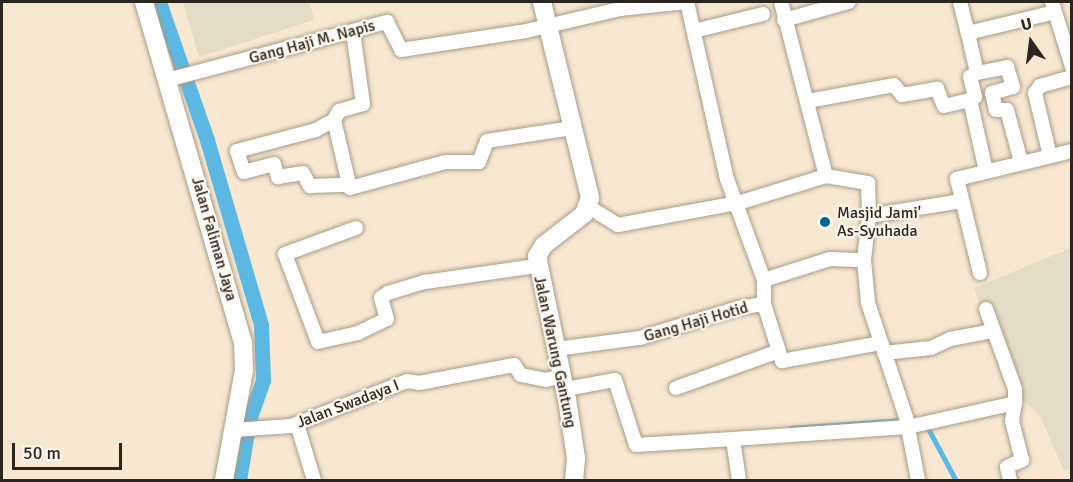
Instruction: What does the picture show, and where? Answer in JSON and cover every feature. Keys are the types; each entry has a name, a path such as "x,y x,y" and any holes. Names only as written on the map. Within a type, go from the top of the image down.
{"street":[{"name":"Jalan Faliman Jaya","path":"144,2 170,80 243,342 244,370 224,480"},
{"path":"542,2 589,207 618,225 738,203 833,177 868,183 869,216 864,260 866,295 882,348 915,422 918,480"},
{"path":"547,26 620,9 687,2"},
{"name":"Gang Haji Hotid","path":"687,2 727,179 738,203 764,280 764,304 779,351"},
{"path":"781,2 784,20 808,101 833,177"},
{"path":"784,20 849,2"},
{"path":"960,2 978,73"},
{"path":"968,33 1054,7 1071,67"},
{"path":"694,31 763,14"},
{"name":"Gang Haji M. Napis","path":"170,80 387,22 401,50 547,26"},
{"path":"353,32 363,104 339,111 334,120 316,130 237,151 244,172 273,164 278,177 303,173 310,186 349,187 445,162 479,162 487,141 572,128"},
{"path":"808,101 894,85 902,95 937,89 943,106 975,97 970,76 1007,67 1013,87 992,93 996,110 1007,110 1021,162"},
{"path":"1050,156 1035,93 1040,86 1071,77"},
{"path":"970,100 986,171"},
{"path":"334,120 349,187"},
{"path":"980,273 957,179 1071,151"},
{"path":"869,216 962,201"},
{"name":"Jalan Warung Gantung","path":"578,480 564,383 536,266 541,248 589,207"},
{"path":"356,228 285,254 318,342 358,333 387,320 381,298 388,293 425,282 536,266"},
{"path":"764,280 830,259 864,260"},
{"name":"Gang Haji Hotid","path":"556,349 640,338 738,308 764,304"},
{"path":"986,309 1015,389 1012,421 1022,460 1007,467 1010,480"},
{"path":"676,388 779,351 782,361 882,348 932,348 950,339 993,331"},
{"name":"Jalan Swadaya I","path":"233,430 297,424 407,381 419,383 514,365 521,375 564,383"},
{"path":"564,383 615,380 636,445 915,422 1015,403"},
{"path":"297,424 314,480"},
{"path":"733,438 739,480"}],"shaded area":[{"path":"183,2 310,2 314,20 199,57"},
{"path":"1071,248 1071,467 1064,471 1040,416 1011,389 974,288"}],"waterway":[{"path":"159,2 207,140 261,325 263,380 249,420 239,480"},
{"path":"249,420 260,423"},
{"path":"790,428 904,420"},
{"path":"926,424 956,480"}],"place":[{"name":"Masjid Jami' As-Syuhada","path":"825,222"}]}
